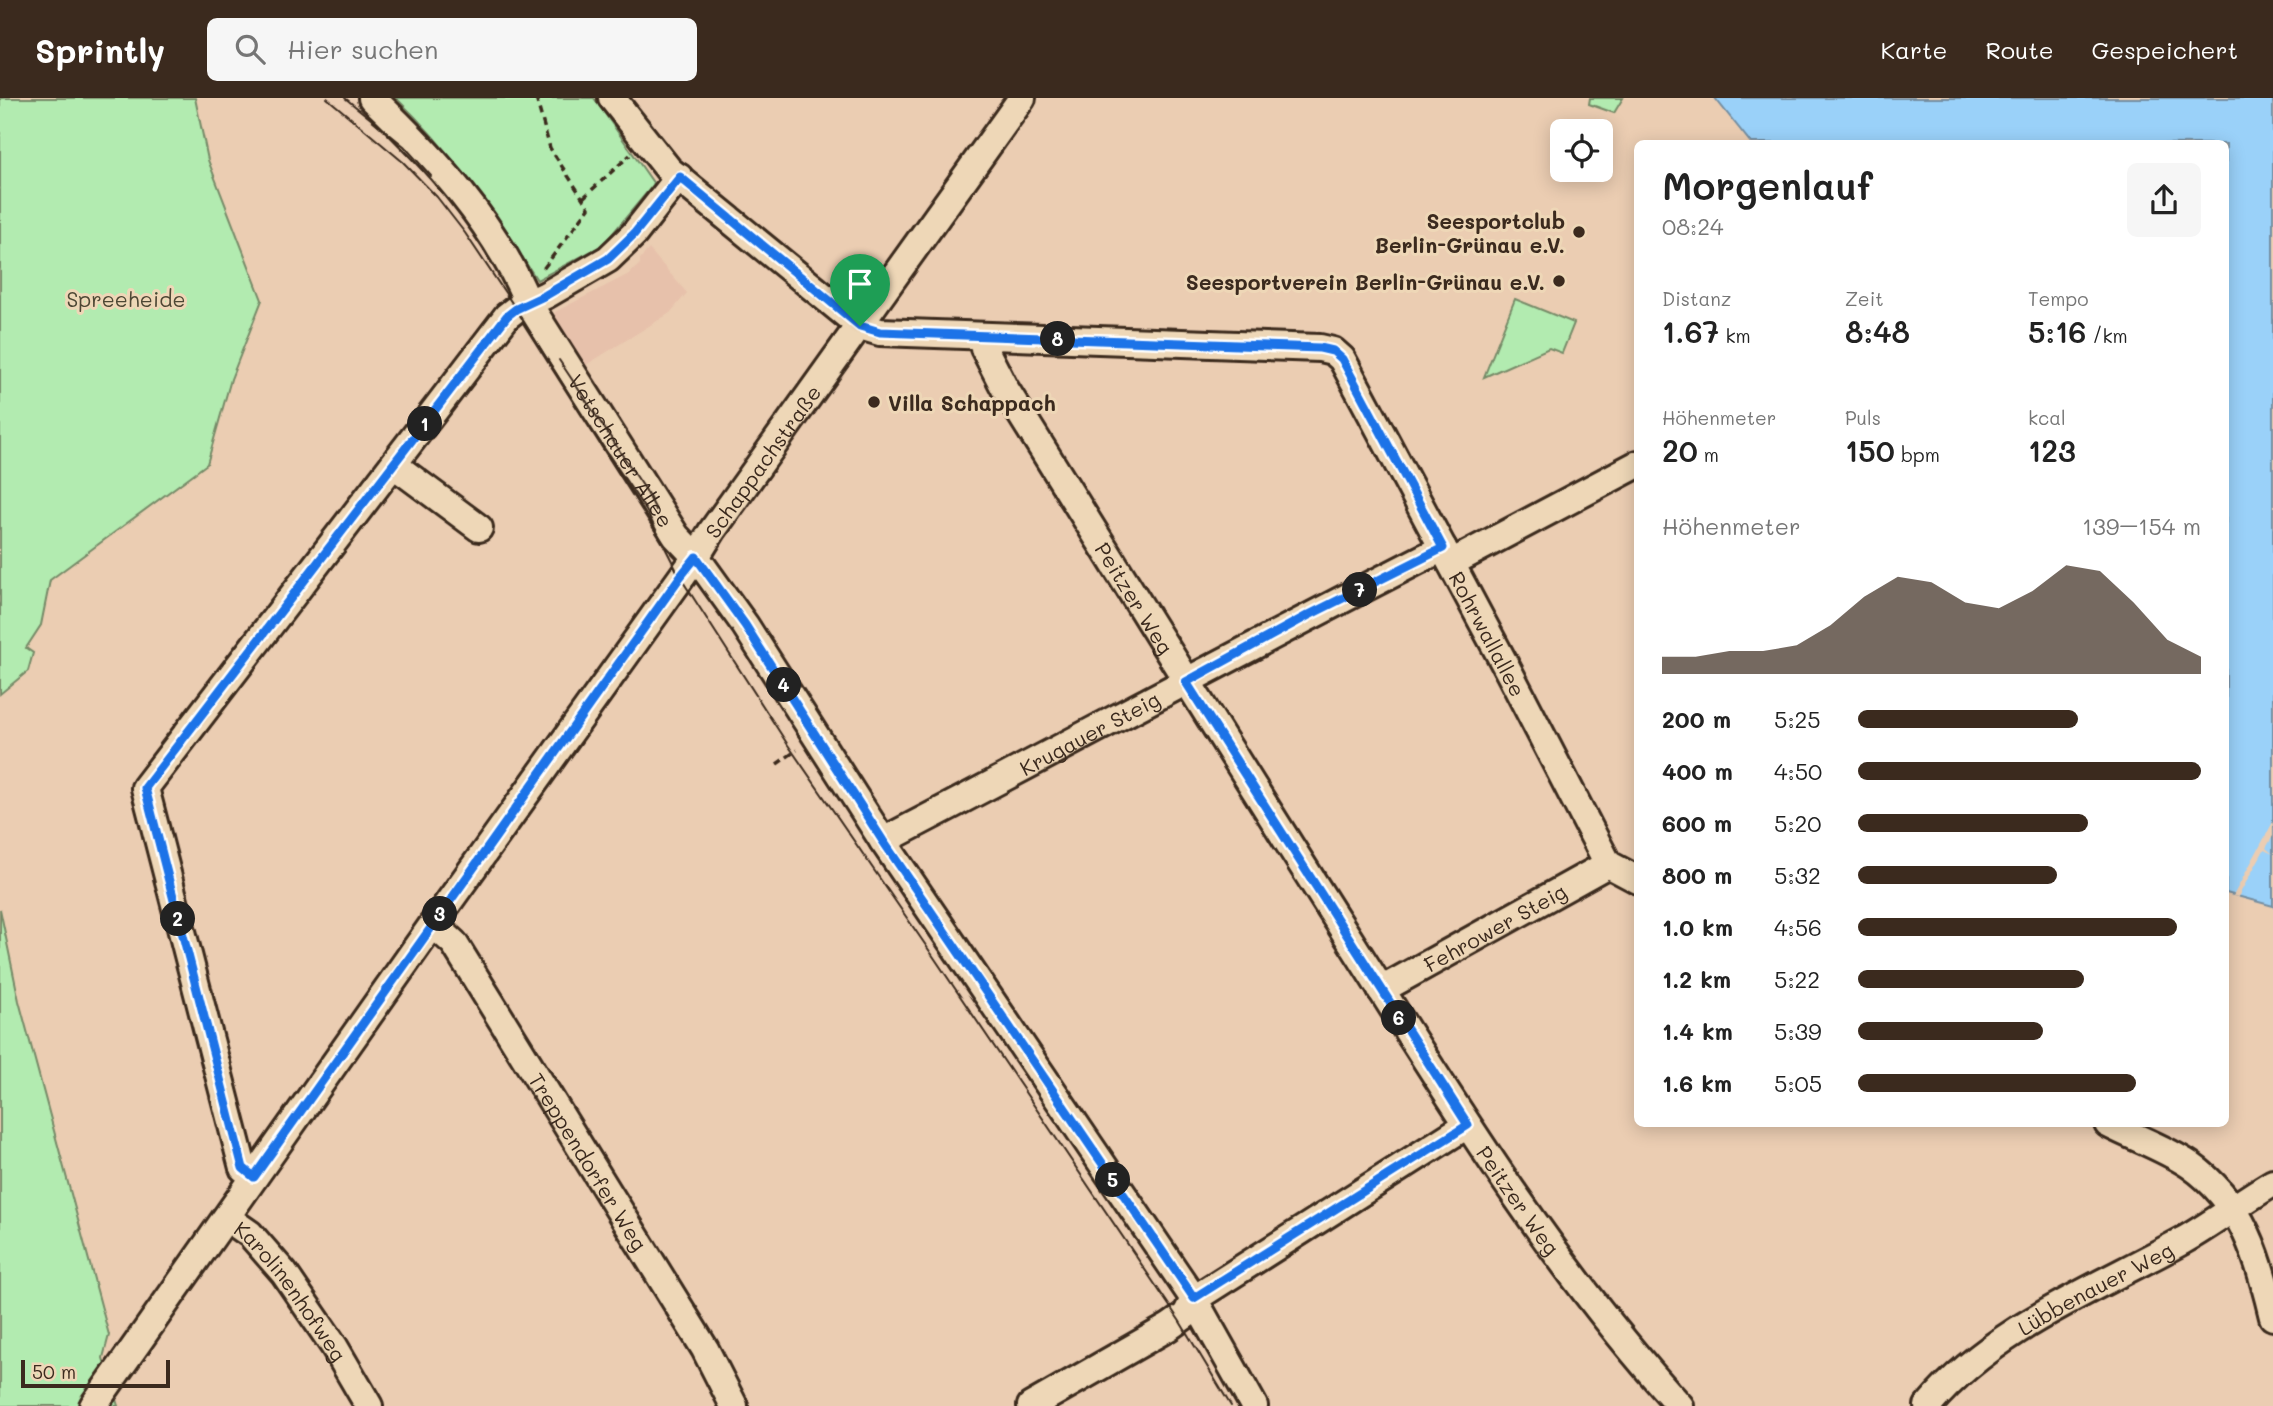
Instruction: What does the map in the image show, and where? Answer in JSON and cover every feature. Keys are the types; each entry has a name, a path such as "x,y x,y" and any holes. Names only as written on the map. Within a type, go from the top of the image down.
{"street":[{"name":"Vetschauer Allee","path":"372,98 429,155 475,210 516,273 528,303 676,536 696,557 745,625 883,841 1194,1298 1254,1406"},
{"path":"612,98 669,170 860,326"},
{"name":"Schappachstraße","path":"93,1406 1022,98"},
{"path":"254,1177 243,1168 145,788 507,316 608,259 634,234 680,177"},
{"name":"Rohrwallallee","path":"860,326 880,332 1320,348 1333,351 1342,359 1608,864"},
{"name":"Peitzer Weg","path":"984,336 984,348 1004,387 1186,682 1468,1125 1593,1303 1681,1406"},
{"path":"394,465 479,528"},
{"name":"Krugauer Steig","path":"883,841 1307,616 1447,555 1634,466"},
{"path":"1608,864 1634,878"},
{"name":"Fehrower Steig","path":"1381,990 1608,864"},
{"name":"Treppendorfer Weg","path":"433,924 454,943 702,1343 734,1406"},
{"path":"1031,1406 1169,1327 1186,1315 1194,1298 1468,1125"},
{"path":"2114,1127 2191,1166 2218,1189 2234,1209 2254,1248 2273,1317"},
{"name":"Lübbenauer Weg","path":"1928,1406 1967,1365 2000,1340 2185,1239 2273,1183"},
{"name":"Karolinenhofweg","path":"227,1217 250,1234 284,1273 334,1346 369,1406"}],"path":[{"path":"528,303 538,275 589,208 550,148 536,98"},
{"path":"583,198 647,142"}],"shaded area":[{"path":"649,249 687,293 670,313 586,365 554,317 555,312 629,274 640,264 640,259"}],"green space":[{"name":"Spreeheide","path":"0,98 195,98 208,160 262,300 231,379 207,464 50,580 41,625 26,648 33,653 28,671 0,694"},
{"path":"396,98 594,98 654,184 603,245 537,280 489,208 454,162"},
{"path":"1590,98 1623,98 1614,113 1589,104"},
{"path":"1515,299 1574,323 1562,353 1549,348 1484,377"},
{"path":"0,909 19,1001 109,1335 103,1358 118,1406 0,1406"}],"water":[{"path":"1715,98 2273,98 2273,906 2229,894 2229,140 1749,140"}],"pier":[{"path":"2273,822 2273,836 2266,848 2273,854 2264,850 2238,897 2233,896"}],"tram line":[{"path":"327,98 403,162 437,197 465,233 647,512 680,577 788,745 1179,1320 1231,1406"},
{"path":"345,98 404,146 431,176"},
{"path":"559,360 645,489 656,510"}],"place":[{"name":"Seesportclub Berlin-Grünau e.V.","path":"1579,232"},
{"name":"Seesportverein Berlin-Grünau e.V.","path":"1559,281"},
{"name":"Villa Schappach","path":"874,402"}],"route":[{"path":"680,177 860,326 880,332 1320,348 1333,351 1342,359 1443,548 1307,616 1186,682 1468,1125 1194,1298 883,841 745,625 696,557 254,1177 243,1168 145,788 507,316 608,259 634,234 680,177"}]}
